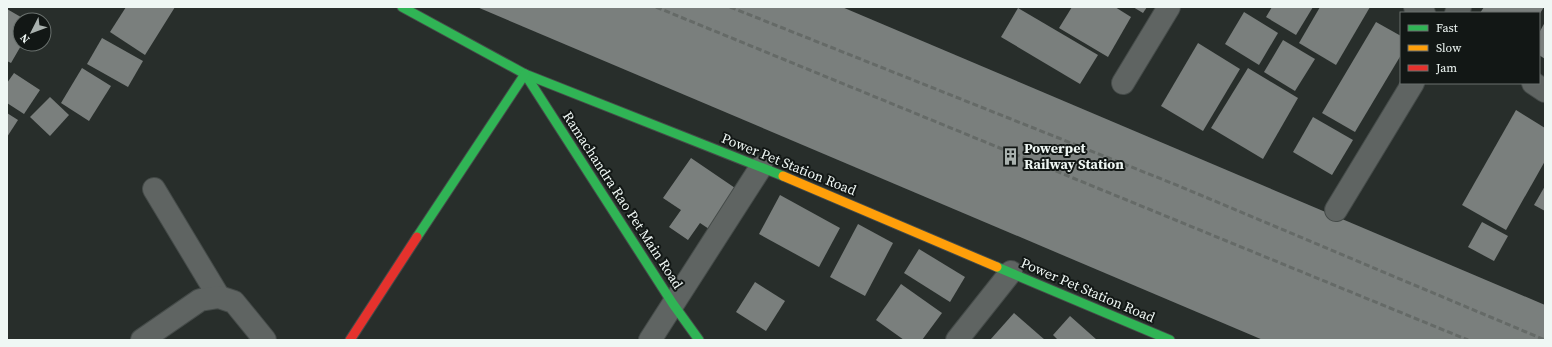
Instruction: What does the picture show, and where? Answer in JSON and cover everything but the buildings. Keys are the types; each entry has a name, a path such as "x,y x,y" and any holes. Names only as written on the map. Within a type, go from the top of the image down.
{"street":[{"name":"Power Pet Station Road","path":"402,7 525,74 761,167 1170,340"},
{"path":"1123,83 1169,7"},
{"name":"Ramachandra Rao Pet Main Road","path":"525,74 673,304 699,340"},
{"path":"350,340 525,74"},
{"path":"1336,210 1412,84"},
{"path":"1534,84 1545,91"},
{"path":"650,340 761,167"},
{"path":"154,189 219,297"},
{"path":"957,340 1011,272"},
{"path":"142,340 200,300 219,297 234,302 265,340"}],"railway":[{"path":"656,7 1468,340"},
{"path":"730,7 1179,186 1545,340"}],"traffic: fast":[{"path":"402,7 525,74 783,176"},
{"path":"525,74 673,304 699,340"},
{"path":"417,237 525,74"},
{"path":"997,267 1170,340"}],"traffic: slow":[{"path":"783,176 997,267"}],"traffic: jam":[{"path":"350,340 417,237"}],"place":[{"name":"Powerpet Railway Station","path":"1011,156"}]}
